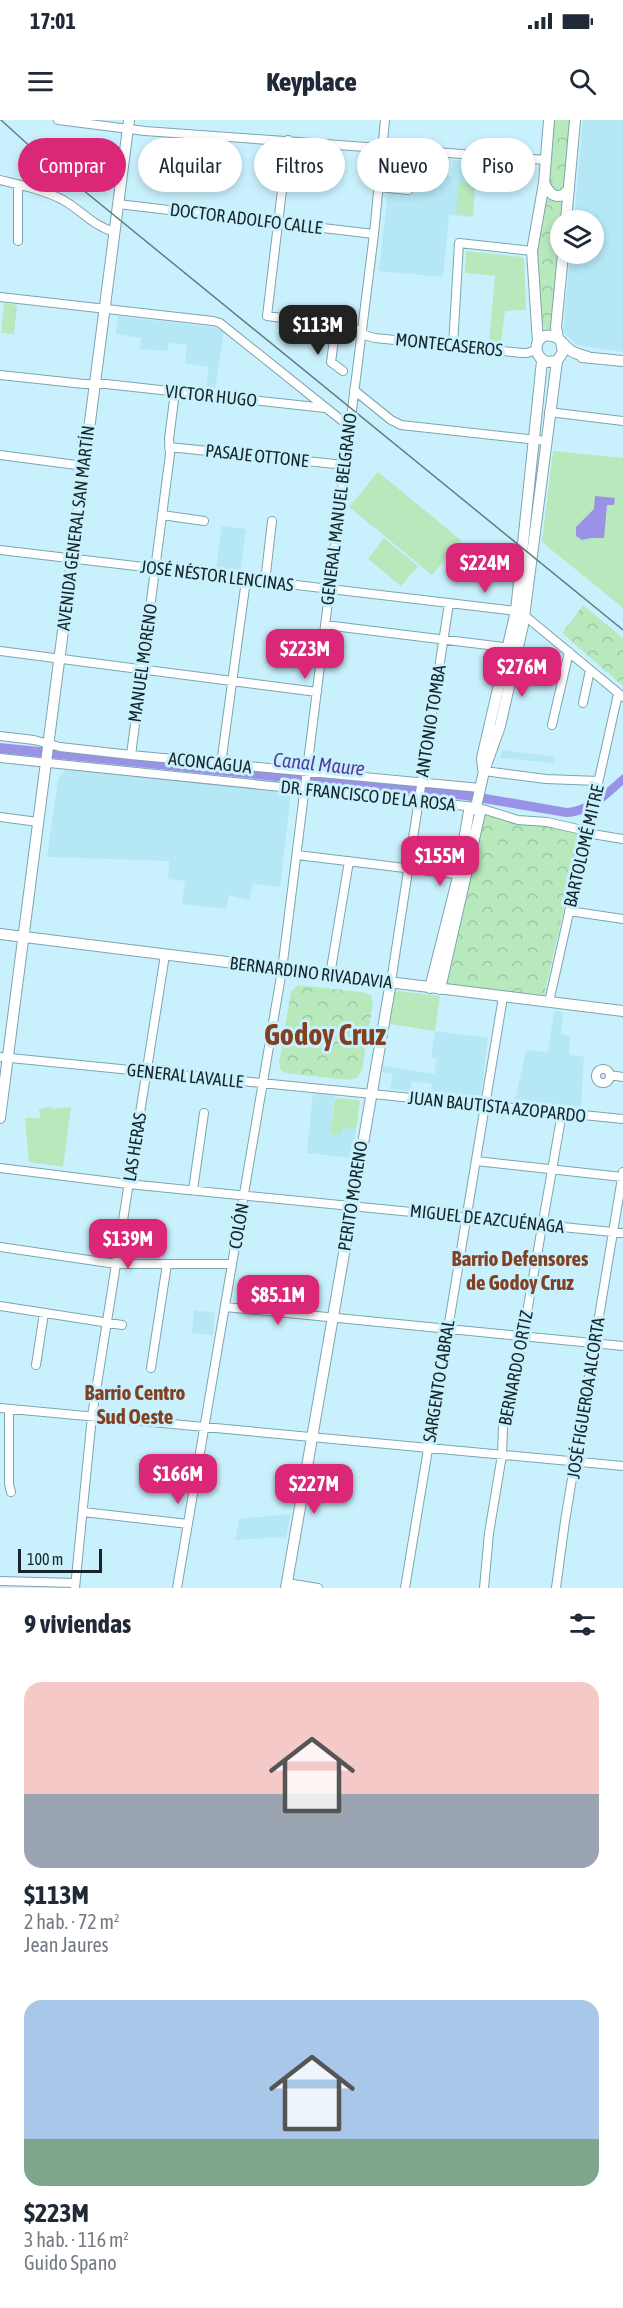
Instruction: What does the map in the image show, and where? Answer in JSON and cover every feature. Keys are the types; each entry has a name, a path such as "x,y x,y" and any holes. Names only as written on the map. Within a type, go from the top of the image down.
{"main road":[{"path":"540,440 542,360 537,346 532,251 544,183 549,120"},
{"path":"567,210 575,120"},
{"name":"AVENIDA GENERAL SAN MARTÍN","path":"0,1118 4,1058 23,937 129,124"},
{"path":"544,183 548,192 555,196 563,195 568,189"},
{"path":"435,988 462,875 480,813 478,798 484,771 482,758 513,648 520,613 521,550 540,440 549,412 559,359 564,349 556,327 562,264"},
{"path":"537,346 548,335 560,340 572,351 588,357"},
{"path":"542,360 550,363 559,359 588,357 623,361"},
{"name":"BERNARDINO RIVADAVIA","path":"0,934 623,1011"},
{"name":"PERITO MORENO","path":"287,1586 391,982"}],"street":[{"path":"58,120 129,124 268,138"},
{"name":"GENERAL MANUEL BELGRANO","path":"384,138 385,120"},
{"path":"449,152 546,160"},
{"path":"0,180 18,184"},
{"path":"18,192 18,241"},
{"path":"40,192 60,199 101,228 115,232"},
{"path":"278,223 282,192"},
{"name":"GENERAL MANUEL BELGRANO","path":"282,970 379,192"},
{"name":"DOCTOR ADOLFO CALLE","path":"118,204 374,234"},
{"name":"MONTECASEROS","path":"278,223 267,316 352,327 371,337 527,353 537,346"},
{"path":"453,346 459,243 532,251"},
{"path":"0,297 206,319 220,323 350,426"},
{"path":"336,324 331,362 344,371"},
{"name":"VICTOR HUGO","path":"0,375 326,408"},
{"path":"354,390 391,420 401,425 540,440"},
{"name":"MANUEL MORENO","path":"134,761 142,670 156,568 175,392"},
{"path":"302,405 309,401 307,393"},
{"path":"549,412 623,421"},
{"name":"PASAJE OTTONE","path":"169,447 345,465"},
{"path":"0,455 84,466"},
{"path":"162,515 204,521"},
{"path":"265,582 272,521"},
{"name":"JOSÉ NÉSTOR LENCINAS","path":"0,550 520,613"},
{"path":"221,764 246,579"},
{"name":"ANTONIO TOMBA","path":"391,982 449,603"},
{"path":"520,613 621,694"},
{"path":"325,625 513,648"},
{"path":"0,651 317,692"},
{"path":"552,725 569,652"},
{"path":"583,703 590,670"},
{"name":"BARTOLOMÉ MITRE","path":"549,1002 594,798 621,694"},
{"path":"0,736 34,740 47,753"},
{"path":"0,758 47,753"},
{"name":"ACONCAGUA","path":"47,753 115,761 221,764 306,780 478,798"},
{"name":"DR. FRANCISCO DE LA ROSA","path":"47,753 478,798"},
{"path":"484,771 546,779 598,781"},
{"path":"478,798 518,820 547,822 582,830 586,833 623,839"},
{"path":"0,817 38,822"},
{"path":"297,855 462,875"},
{"path":"330,975 349,861"},
{"path":"569,911 623,919"},
{"name":"LAS HERAS","path":"75,1586 92,1416 165,955"},
{"name":"COLÓN","path":"177,1588 282,970"},
{"name":"SARGENTO CABRAL","path":"405,1588 503,997"},
{"name":"GENERAL LAVALLE","path":"4,1058 370,1094"},
{"path":"610,1076 623,1077"},
{"name":"JUAN BAUTISTA AZOPARDO","path":"370,1094 623,1119"},
{"path":"193,1190 204,1113"},
{"name":"BERNARDO ORTIZ","path":"484,1588 489,1533 502,1455 503,1426 512,1398 562,1113"},
{"path":"476,1161 622,1175"},
{"name":"MIGUEL DE AZCUÉNAGA","path":"0,1168 128,1184 623,1233"},
{"name":"JOSÉ FIGUEROA ALCORTA","path":"556,1588 622,1175"},
{"path":"0,1247 116,1264 232,1264"},
{"path":"152,1368 167,1264"},
{"path":"0,1307 122,1325"},
{"path":"225,1307 623,1346"},
{"path":"36,1365 44,1313"},
{"path":"11,1492 4,1408 623,1466"},
{"path":"83,1512 188,1524"},
{"path":"0,1581 75,1586"},
{"path":"287,1586 318,1588"}],"shaded area":[{"path":"583,120 623,120 623,352 577,345 563,332 569,264 604,264 604,210 575,210"},
{"path":"453,160 461,160 461,192 475,192 473,217 449,215 443,277 379,271 388,192 449,192 449,176 452,176"},
{"path":"118,316 212,327 224,331 215,390 206,388 209,367 185,363 187,345 169,343 167,351 140,349 141,338 116,334"},
{"path":"595,496 615,498 614,505 607,505 604,538 582,540 576,536 576,527 594,509"},
{"path":"222,526 246,529 240,572 216,568"},
{"path":"0,743 468,791 567,808 590,800 623,774 623,785 590,811 566,817 465,800 0,753"},
{"path":"502,750 555,757 555,763 500,758"},
{"path":"65,770 291,793 280,887 253,884 249,900 229,895 226,909 182,904 185,881 168,879 169,861 47,857 58,779"},
{"path":"554,1011 563,1012 561,1034 570,1036 569,1055 584,1057 581,1107 515,1100 526,1050 548,1052"},
{"path":"435,1031 488,1038 481,1097 431,1093 432,1084 412,1081 410,1091 390,1089 393,1074 382,1072 383,1066 434,1074 437,1059 431,1058"},
{"path":"313,1093 335,1095 331,1122 342,1128 356,1129 351,1158 307,1153"},
{"path":"194,1310 215,1313 213,1335 192,1333"},
{"path":"291,1514 286,1537 235,1540 239,1519"}],"green space":[{"path":"553,120 572,120 565,189 559,194 547,184"},
{"path":"458,183 461,183 461,192 474,192 473,216 456,214"},
{"path":"545,194 564,197 563,210 550,210 550,264 558,264 550,330 541,324 536,249"},
{"path":"466,251 524,259 526,310 505,311 501,342 489,341 495,276 465,273"},
{"path":"4,303 17,305 14,334 1,333"},
{"path":"553,451 623,458 623,608 542,542"},
{"path":"378,472 461,540 432,575 349,507"},
{"path":"384,538 418,566 401,586 368,559"},
{"path":"583,605 623,638 623,686 562,633"},
{"path":"484,809 582,830 544,996 444,985"},
{"path":"298,985 371,995 373,1002 362,1070 357,1078 347,1080 286,1073 281,1070 279,1063 291,992"},
{"path":"395,992 440,996 435,1031 390,1024"},
{"path":"335,1098 358,1100 360,1103 356,1129 342,1128 341,1134 330,1133"},
{"path":"51,1106 52,1109 71,1107 63,1167 29,1162 25,1118 40,1118 39,1109"}],"tram line":[{"path":"1,120 34,150 623,630"}],"district":[{"name":"Godoy Cruz","path":"325,1035"},
{"name":"Barrio Defensores de Godoy Cruz","path":"520,1271"},
{"name":"Barrio Centro Sud Oeste","path":"135,1405"}],"water label":[{"name":"Canal Maure","path":"319,764"}]}
